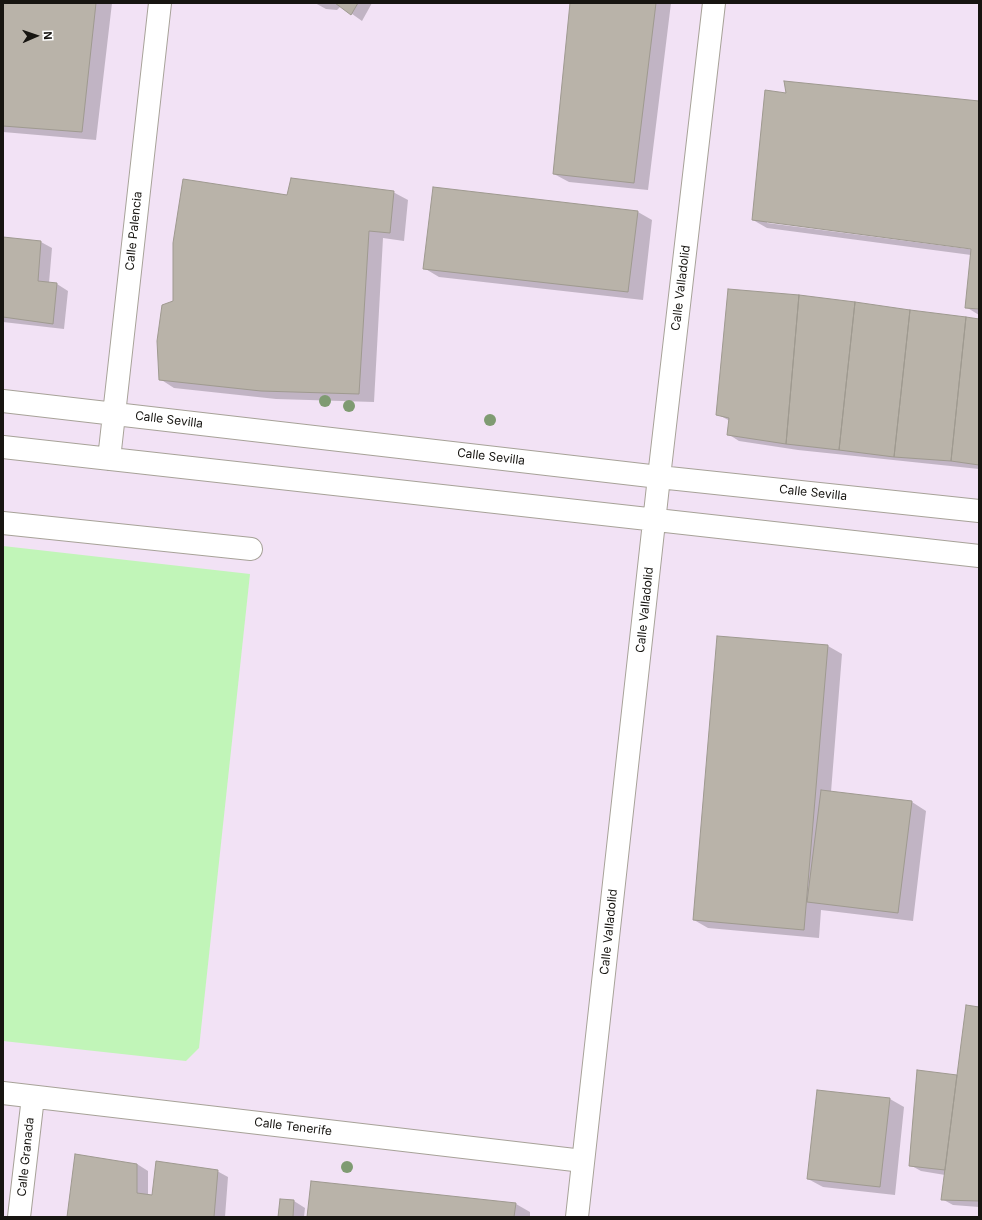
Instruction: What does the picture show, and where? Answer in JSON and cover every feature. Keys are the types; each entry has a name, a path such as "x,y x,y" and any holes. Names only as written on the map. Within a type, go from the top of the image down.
{"street":[{"name":"Calle Palencia","path":"109,459 160,3"},
{"name":"Calle Valladolid","path":"577,1217 659,477 714,3"},
{"name":"Calle Sevilla","path":"3,401 659,477 979,511"},
{"path":"3,447 979,556"},
{"path":"3,523 251,549"},
{"name":"Calle Tenerife","path":"3,1093 583,1161"},
{"name":"Calle Granada","path":"20,1217 33,1097"}],"shaded area":[{"path":"3,3 979,3 979,1217 3,1217"}],"green space":[{"path":"3,546 250,574 199,1048 186,1061 3,1041"}],"building":[{"path":"3,3 96,3 82,132 3,126"},
{"path":"335,3 358,3 351,15"},
{"path":"570,3 656,3 634,183 553,174"},
{"path":"784,81 979,101 979,309 965,308 971,249 752,220 765,90 786,93"},
{"path":"291,178 394,191 390,233 369,231 359,394 261,391 159,380 157,341 162,305 173,301 173,243 183,179 287,195"},
{"path":"433,187 638,211 628,292 423,269"},
{"path":"3,237 41,241 38,281 57,283 53,324 3,317"},
{"path":"728,289 799,295 786,444 727,435 729,418 716,415"},
{"path":"799,295 855,302 839,450 786,444"},
{"path":"855,302 910,310 894,457 839,450"},
{"path":"910,310 966,317 951,461 894,457"},
{"path":"966,317 979,319 979,465 951,461"},
{"path":"717,636 828,645 804,930 693,920"},
{"path":"821,790 912,801 898,913 807,902"},
{"path":"966,1005 979,1007 979,1201 941,1200"},
{"path":"917,1070 957,1075 945,1170 909,1166"},
{"path":"817,1090 890,1098 880,1187 807,1179"},
{"path":"75,1154 137,1164 137,1193 152,1195 156,1161 218,1170 214,1217 67,1217"},
{"path":"311,1181 516,1203 514,1217 307,1217"},
{"path":"280,1199 294,1200 293,1217 278,1217"}]}
